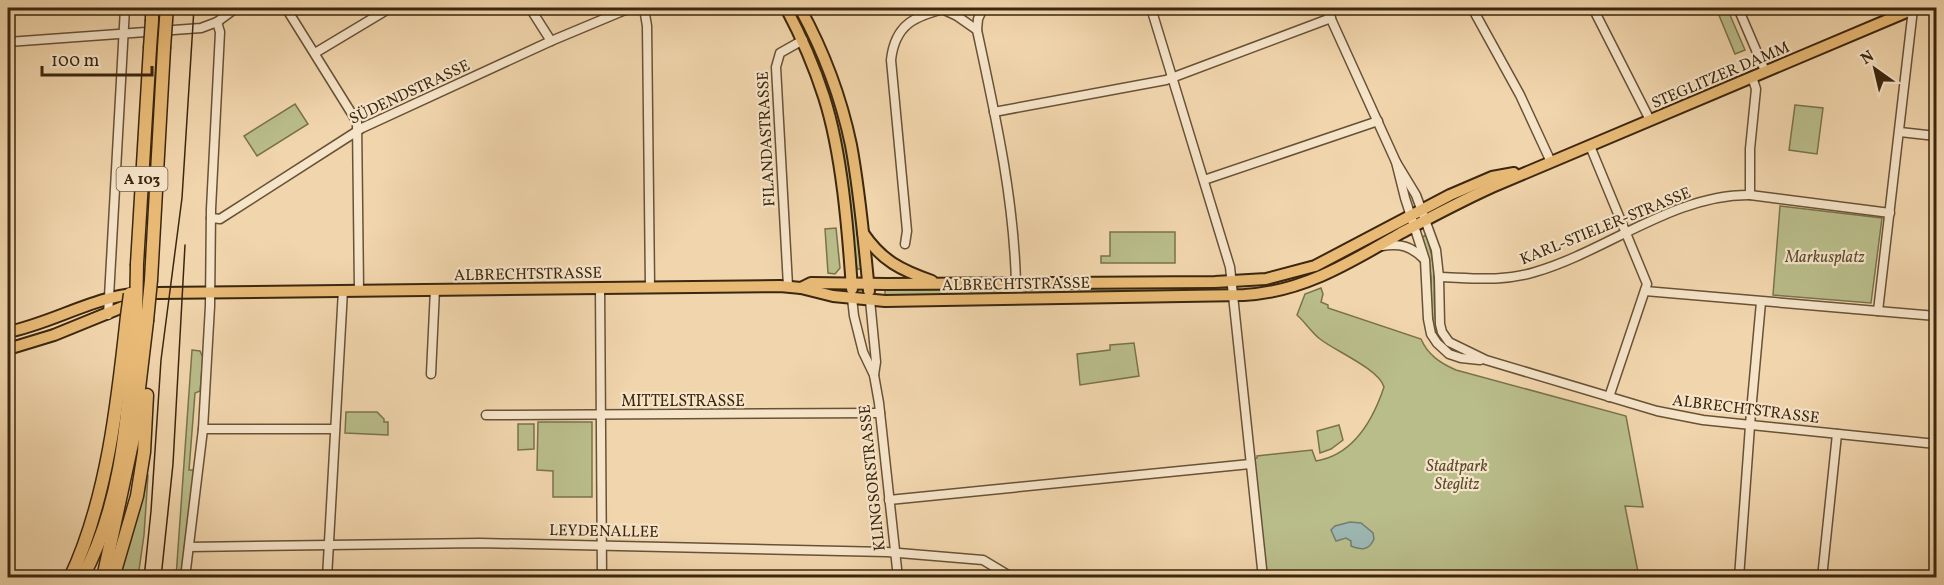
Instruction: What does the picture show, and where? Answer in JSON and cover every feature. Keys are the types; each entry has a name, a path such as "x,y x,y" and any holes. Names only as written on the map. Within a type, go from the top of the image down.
{"highway":[{"name":"A 103","path":"116,470 132,283 137,264 152,14"},
{"name":"A 103","path":"146,340 166,14"},
{"path":"70,578 116,470 134,439 146,340"},
{"path":"113,578 131,516 144,452 148,379 146,340"},
{"path":"82,578 102,532 116,470"},
{"path":"103,578 116,470"}],"main road":[{"path":"786,8 803,40 825,99 836,146 846,217 852,298"},
{"path":"800,8 820,46 838,96 851,143 870,300"},
{"name":"STEGLITZER DAMM","path":"1233,295 1274,291 1328,274 1414,226 1478,194 1915,8"},
{"name":"STEGLITZER DAMM","path":"1232,282 1266,279 1315,266 1410,214 1484,180 1535,169"},
{"path":"862,231 881,255 891,263 940,284"},
{"name":"ALBRECHTSTRASSE","path":"801,288 811,283 1232,282"},
{"path":"1019,284 1023,300"},
{"name":"ALBRECHTSTRASSE","path":"8,332 42,323 109,298 137,292 788,286 870,300 1023,300 1233,295"},
{"name":"ALBRECHTSTRASSE","path":"8,349 54,335 157,293"}],"street":[{"path":"113,312 109,298 125,8"},
{"path":"8,42 201,28 217,22 236,8"},
{"path":"286,8 356,119 359,290"},
{"path":"315,53 390,8"},
{"path":"530,8 551,41"},
{"name":"SÜDENDSTRASSE","path":"211,218 220,219 357,131 551,41 630,8"},
{"path":"644,8 647,26 650,287"},
{"path":"905,244 907,231 891,60 893,45 907,24 924,14 944,8 977,30"},
{"path":"983,8 978,19 977,30 1009,191 1019,284"},
{"path":"1151,8 1228,254 1263,578"},
{"path":"1326,8 1396,162 1416,195 1426,220 1436,250 1442,333 1454,345 1486,360"},
{"path":"1472,8 1520,95 1551,162"},
{"path":"1593,8 1650,120"},
{"path":"1738,8 1765,71"},
{"path":"1878,311 1915,8"},
{"path":"994,112 1172,78 1331,18"},
{"path":"185,578 203,429 220,32 217,22"},
{"name":"FILANDASTRASSE","path":"788,286 776,67 780,53 803,40"},
{"path":"1750,195 1750,148 1756,90 1752,77"},
{"path":"1204,180 1378,121"},
{"path":"1900,132 1936,136"},
{"path":"1590,146 1647,284 1609,397"},
{"path":"1396,162 1425,260 1428,324 1431,334 1437,344 1449,354 1461,358 1486,360"},
{"name":"KARL-STIELER-STRASSE","path":"1439,277 1484,280 1518,276 1544,269 1701,201 1730,195 1750,195 1890,213"},
{"path":"1376,248 1401,245 1413,249 1425,260"},
{"path":"600,287 602,578"},
{"name":"ALBRECHTSTRASSE","path":"431,374 435,289"},
{"path":"327,578 342,290"},
{"path":"1645,291 1936,316"},
{"name":"KLINGSORSTRASSE","path":"852,298 854,316 863,352 873,375 880,413 898,578"},
{"name":"KLINGSORSTRASSE","path":"870,300 876,362 873,375"},
{"path":"1739,578 1761,302"},
{"name":"ALBRECHTSTRASSE","path":"1486,360 1668,414 1750,425 1936,444"},
{"name":"MITTELSTRASSE","path":"486,415 880,413"},
{"path":"203,429 335,429"},
{"path":"1822,578 1838,434"},
{"path":"889,500 1250,464"},
{"name":"LEYDENALLEE","path":"189,547 480,543 895,552 983,560 1013,578"}],"green space":[{"path":"1716,8 1727,8 1745,50 1735,54"},
{"path":"807,32 830,88 846,145 861,269 857,269 849,211 803,33"},
{"path":"295,104 308,124 257,156 244,136"},
{"path":"1795,105 1823,108 1817,154 1789,150"},
{"name":"Markusplatz","path":"1780,206 1882,218 1871,303 1773,295"},
{"path":"836,228 840,268 835,274 828,273 825,229"},
{"path":"1110,232 1175,232 1175,263 1101,263 1101,256 1110,256"},
{"path":"1426,235 1434,267 1435,318 1442,338 1460,354 1441,341 1433,322 1430,267 1422,237"},
{"path":"1215,287 1216,291 1025,293 1027,289"},
{"name":"Stadtpark Steglitz","path":"1321,288 1323,294 1321,302 1328,305 1328,308 1421,339 1435,358 1456,370 1626,416 1643,507 1625,506 1639,577 1267,577 1254,459 1257,456 1312,450 1316,461 1341,452 1360,434 1374,412 1384,387 1366,367 1320,339 1297,315 1305,294"},
{"path":"1000,289 1000,295 885,295 885,290"},
{"path":"1134,343 1139,376 1080,385 1077,354 1110,350 1110,345"},
{"path":"192,350 200,351 203,358 200,391 195,393 189,470 194,470 181,577 176,577"},
{"path":"346,412 377,412 384,422 388,422 388,435 345,433"},
{"path":"538,422 592,422 592,497 553,497 553,471 537,470"},
{"path":"518,424 534,424 534,449 518,450"},
{"path":"1339,425 1343,440 1331,449 1320,453 1317,431"},
{"path":"143,474 148,475 144,535 138,577 118,578"}],"water":[{"path":"1350,522 1361,523 1373,533 1374,539 1370,546 1361,549 1351,546 1351,541 1346,538 1336,541 1331,530 1335,526"}],"tram line":[{"path":"144,578 161,360 182,198 194,8"},
{"path":"161,578 173,464 185,245"}]}
